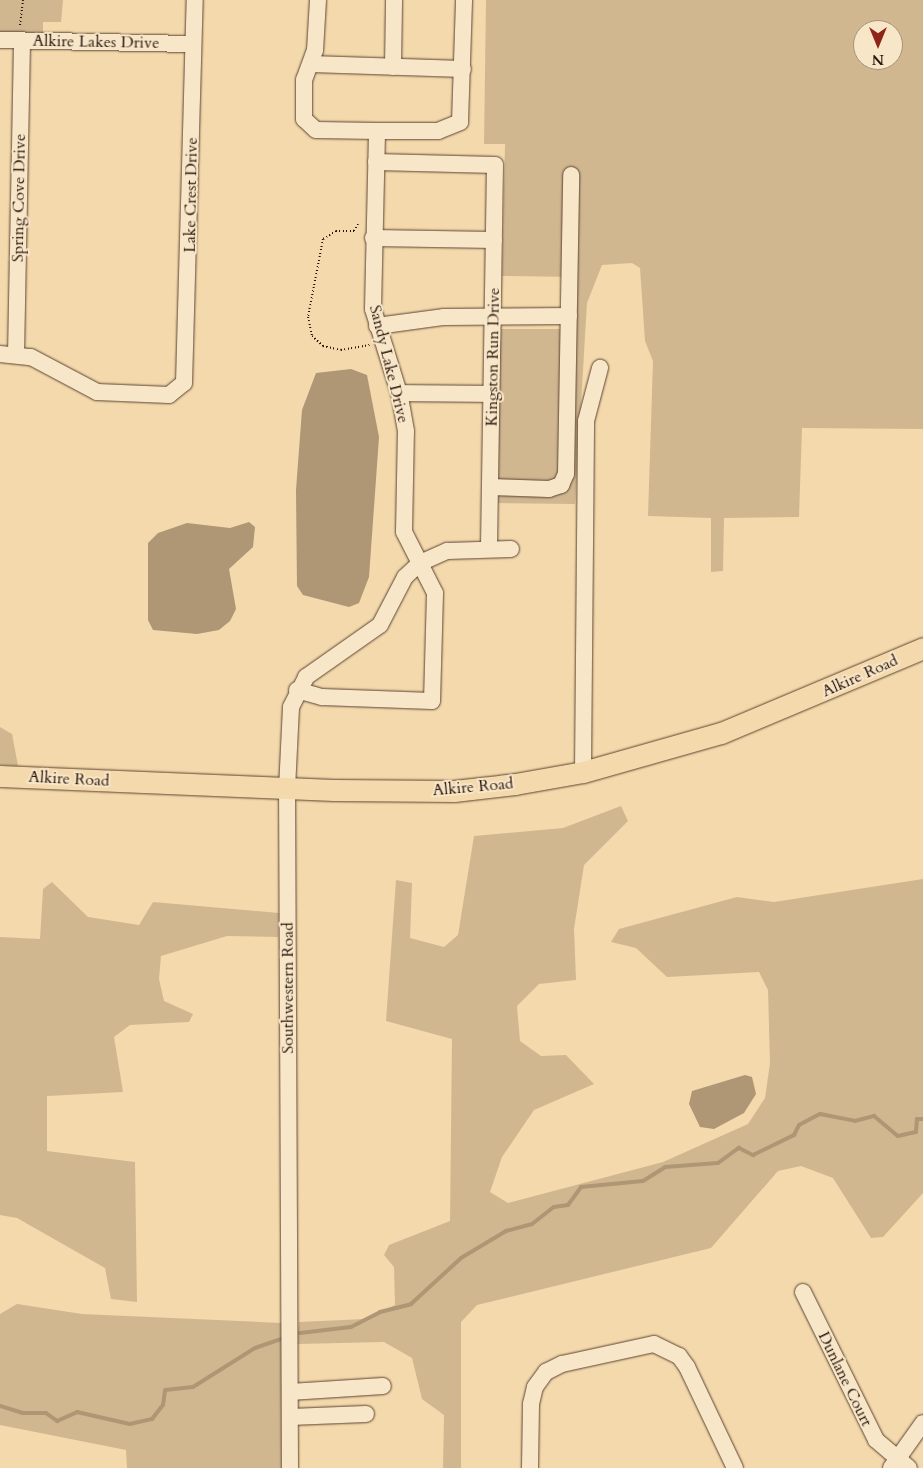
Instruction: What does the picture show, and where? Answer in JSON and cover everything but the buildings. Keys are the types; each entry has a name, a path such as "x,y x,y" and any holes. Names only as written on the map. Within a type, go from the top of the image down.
{"main road":[{"name":"Alkire Road","path":"0,776 287,789 454,791 583,772 740,726 923,648"}],"street":[{"name":"Lake Crest Drive","path":"8,354 47,363 97,392 158,396 180,389 187,376 195,0"},
{"path":"318,0 318,33 311,64 304,80 304,119 308,127 377,131 438,131 456,125 462,117 464,0"},
{"path":"394,0 394,67"},
{"name":"Alkire Lakes Drive","path":"0,40 21,34 193,44"},
{"name":"Spring Cove Drive","path":"8,354 21,34"},
{"path":"311,64 463,69"},
{"name":"Sandy Lake Drive","path":"297,690 322,697 432,701 435,593 404,532 406,431 399,393 380,334 372,238 377,131"},
{"name":"Kingston Run Drive","path":"376,162 495,165 489,549"},
{"path":"491,487 561,485 566,474 571,175"},
{"path":"372,238 494,240"},
{"path":"380,334 421,318 569,316"},
{"path":"583,772 586,421 600,368"},
{"path":"399,393 492,394"},
{"path":"420,563 447,551 511,549"},
{"name":"Southwestern Road","path":"290,1468 287,789 291,707 297,690 317,668 380,625 405,577 420,563"},
{"name":"Dunlane Court","path":"803,1292 870,1432 899,1465"},
{"path":"530,1468 531,1404 535,1387 546,1372 641,1345 667,1348 687,1367 736,1468"},
{"path":"290,1392 383,1386"},
{"path":"290,1417 366,1414"},
{"path":"899,1465 923,1423"}],"path":[{"path":"21,34 23,0"},
{"path":"358,224 354,231 336,231 323,239 309,325 317,342 332,349 380,334"}],"shaded area":[{"path":"0,0 63,0 61,22 43,22 43,33 0,32"},
{"path":"486,0 923,0 923,429 802,428 799,517 724,518 723,571 711,572 711,518 648,516 653,361 645,341 640,268 632,263 602,265 587,303 575,504 496,503 499,329 574,329 574,277 502,276 505,144 484,144"},
{"path":"351,369 367,375 379,437 369,577 359,603 349,607 303,595 297,586 296,490 302,410 316,373"},
{"path":"249,522 255,527 253,547 229,569 236,609 230,621 219,630 197,634 153,630 148,620 148,543 158,533 187,523 230,528"},
{"path":"0,727 12,734 18,766 0,765"},
{"path":"621,806 628,821 584,865 574,929 576,980 539,984 517,1006 520,1041 541,1056 566,1055 594,1084 534,1110 502,1157 490,1192 508,1203 663,1162 748,1124 765,1098 770,1063 768,990 759,972 667,977 636,948 611,942 619,929 737,897 774,902 923,879 923,1193 883,1237 871,1238 833,1178 801,1166 778,1171 711,1248 477,1305 461,1322 461,1468 443,1468 444,1415 422,1399 412,1358 384,1342 297,1344 299,1322 365,1319 395,1305 394,1267 384,1255 389,1245 450,1221 452,1039 386,1021 396,880 412,883 410,938 444,947 458,935 474,836 563,828"},
{"path":"52,882 88,917 139,925 153,902 279,913 278,937 227,936 161,956 159,979 164,1001 193,1014 189,1022 130,1025 114,1037 123,1092 47,1096 47,1151 135,1162 137,1302 111,1299 105,1268 17,1218 0,1215 0,937 40,939 43,889"},
{"path":"745,1075 752,1077 756,1094 744,1113 714,1129 700,1127 689,1104 692,1091"},
{"path":"17,1304 82,1314 281,1323 281,1468 127,1468 126,1450 0,1425 0,1314"}],"waterway":[{"path":"300,1333 351,1327 380,1312 411,1304 461,1258 506,1231 532,1224 554,1207 568,1205 581,1187 643,1181 665,1167 718,1163 739,1148 753,1155 794,1135 799,1125 820,1114 855,1121 874,1116 898,1136 916,1132 917,1119 923,1119"},
{"path":"0,1406 23,1413 46,1413 57,1421 77,1412 130,1424 152,1419 163,1405 165,1390 193,1387 255,1348 281,1339"}]}
